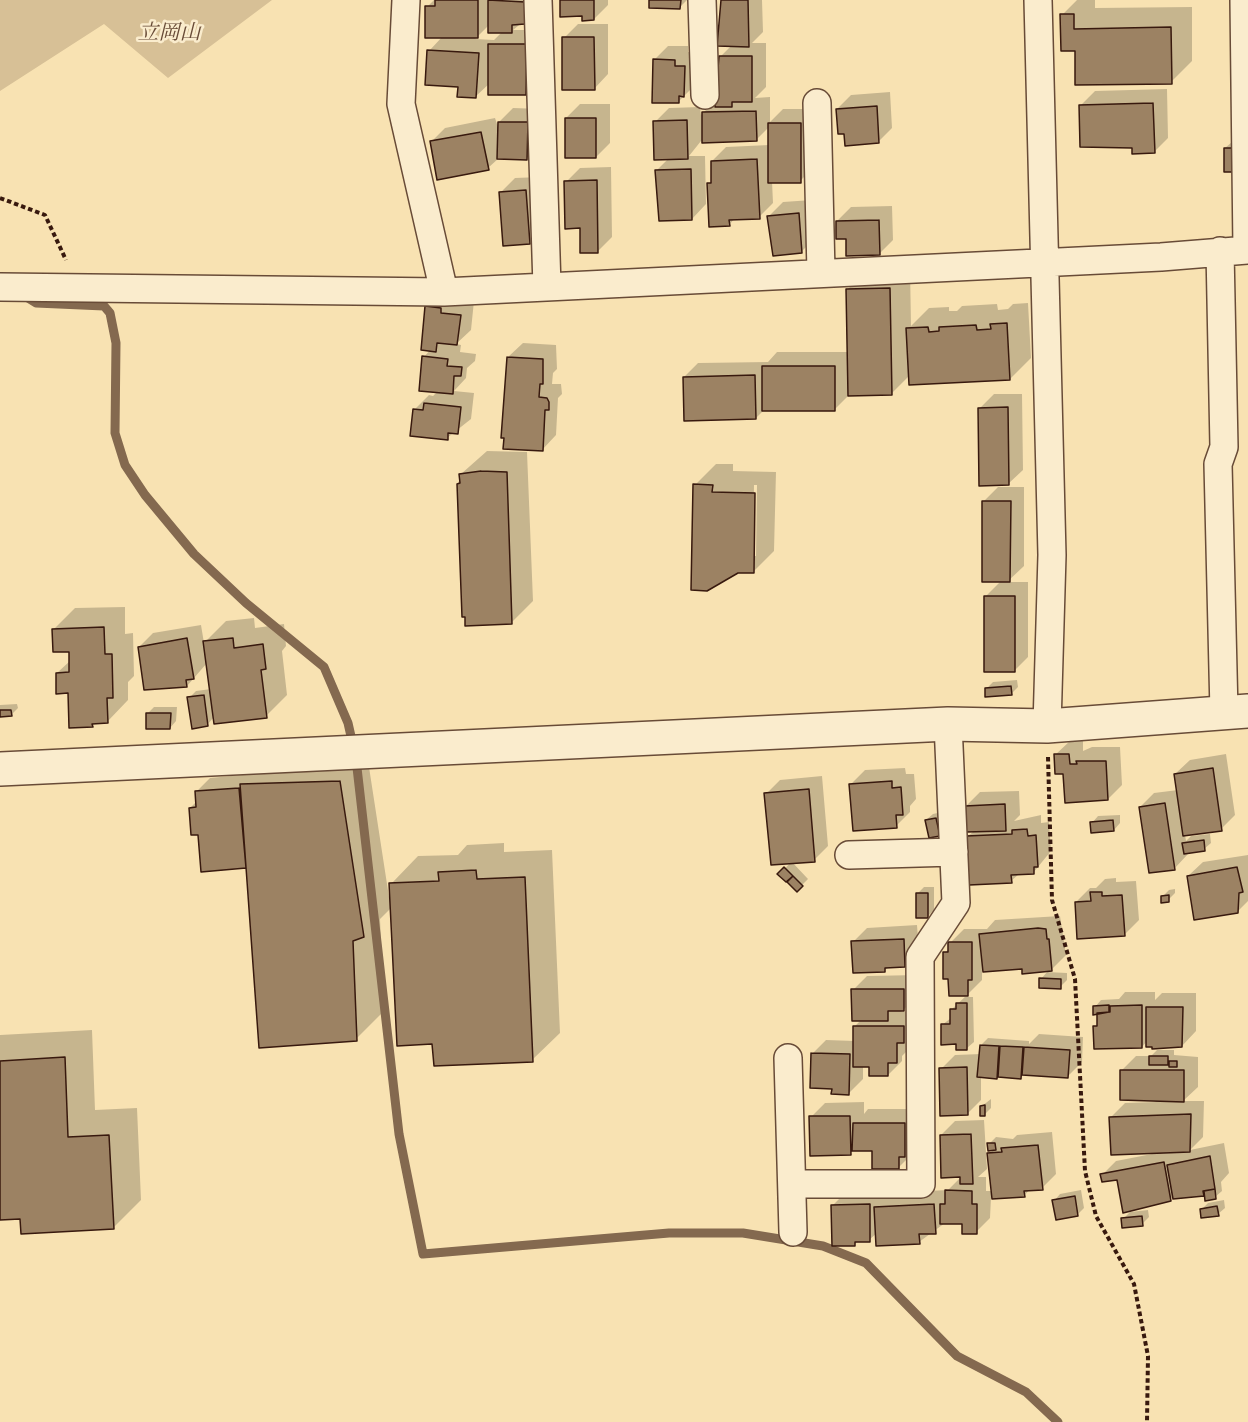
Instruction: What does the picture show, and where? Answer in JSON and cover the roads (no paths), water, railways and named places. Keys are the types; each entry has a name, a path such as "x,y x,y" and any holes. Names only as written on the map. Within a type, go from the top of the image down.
{"street":[{"path":"406,0 401,104 444,292"},
{"path":"538,0 547,287"},
{"path":"702,0 705,95"},
{"path":"1038,0 1052,555 1047,726"},
{"path":"0,287 444,292 1248,250 1244,0"},
{"path":"817,103 821,273"},
{"path":"0,769 948,724 1047,726 1236,712 1218,464 1236,446 1220,251"},
{"path":"792,1184 921,1184 920,957 956,903 948,724"},
{"path":"849,855 954,852"},
{"path":"788,1058 793,1232"}],"waterway":[{"path":"23,295 36,303 104,306 110,313 116,343 115,433 125,465 145,495 194,554 246,603 324,667 348,723 353,745"},
{"path":"356,759 399,1134 423,1254 669,1233 743,1233 823,1246 866,1263 957,1356 1026,1392 1058,1422"}],"park label":[{"name":"立岡山","path":"169,34"}]}
